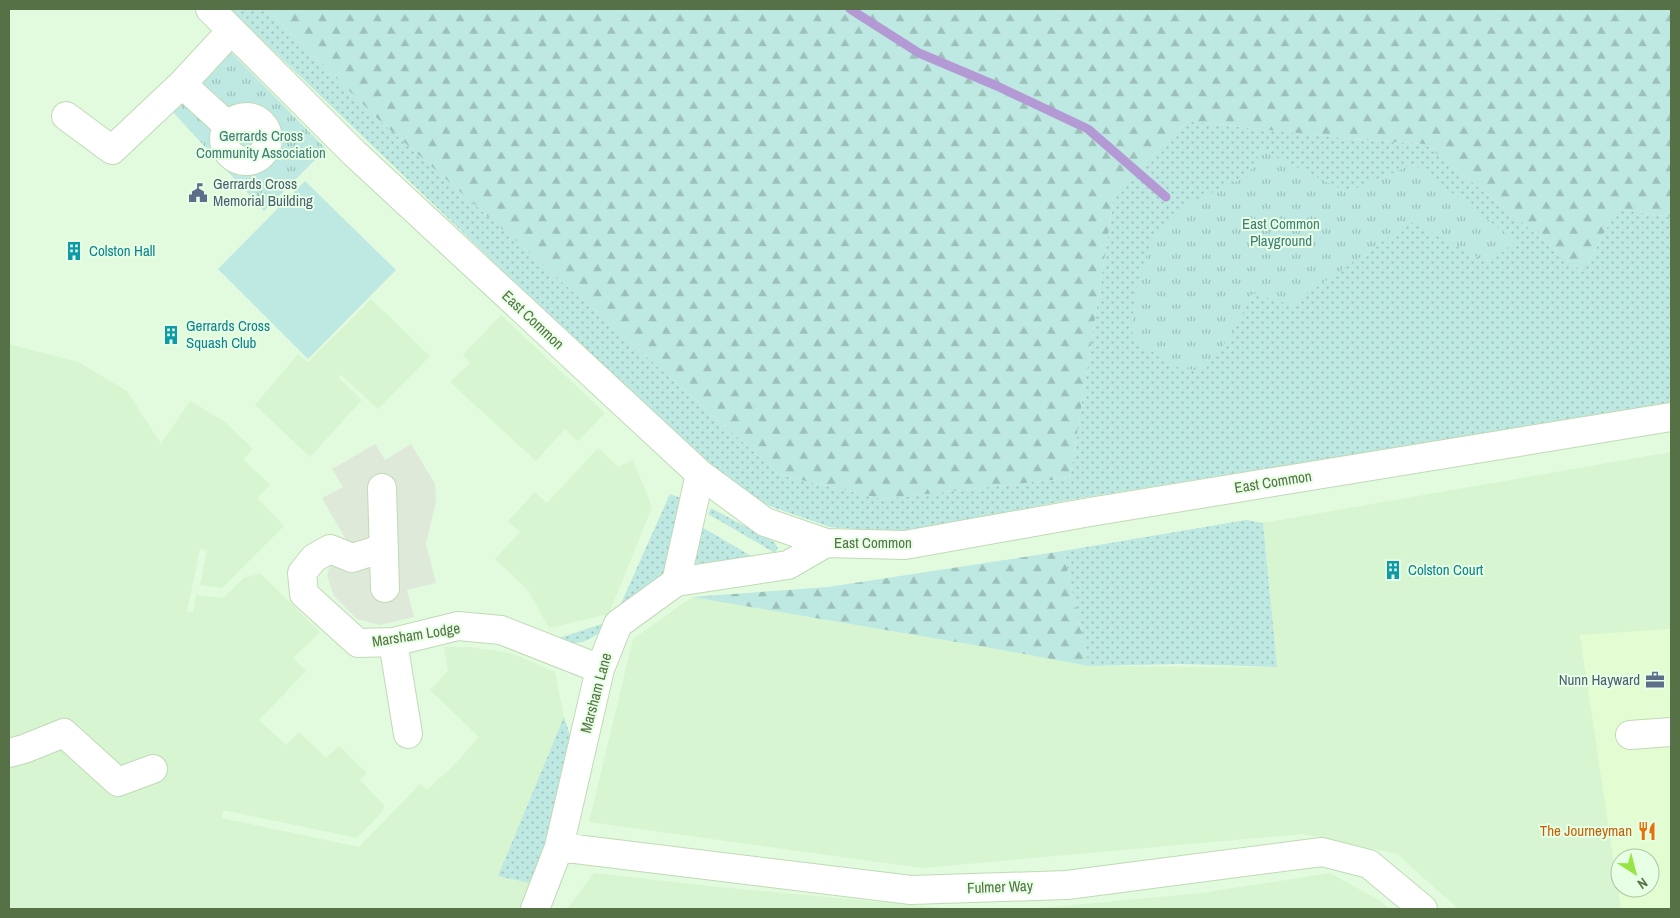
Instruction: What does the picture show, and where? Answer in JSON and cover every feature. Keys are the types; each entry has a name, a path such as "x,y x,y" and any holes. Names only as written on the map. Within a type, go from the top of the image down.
{"street":[{"name":"East Common","path":"210,9 354,153 700,474 764,522 826,543 906,545 1090,512 1671,417"},
{"path":"66,116 112,150 182,84 231,31"},
{"path":"182,84 228,126"},
{"path":"262,122 289,88"},
{"path":"240,117 255,118 262,122 269,135 269,142 262,155 248,161 234,158 228,153 224,139 228,126 233,120 240,117"},
{"path":"700,474 676,582 788,565 826,543"},
{"path":"382,488 385,588"},
{"name":"Marsham Lodge","path":"384,548 352,558 330,549 314,558 302,573 304,594 358,643 393,642 458,626 501,630 600,669"},
{"name":"Marsham Lane","path":"535,909 559,846 600,669 618,624 676,582"},
{"path":"393,642 408,734"},
{"path":"1630,735 1671,732"},
{"path":"9,753 64,733 118,782 154,769"},
{"name":"Fulmer Way","path":"559,846 911,890 1067,885 1322,852 1369,864 1423,909"}],"shaded area":[{"path":"371,299 430,356 378,409 341,375 339,378 362,400 310,457 255,405 298,354 308,362"},
{"path":"501,315 605,413 578,441 565,429 536,461 450,382 470,363 463,355"},
{"path":"9,344 78,362 127,391 161,444 190,401 225,422 253,449 243,459 270,485 257,498 284,526 222,588 200,585 207,550 200,549 187,612 193,612 196,595 223,598 245,577 261,574 320,632 293,658 306,671 259,720 286,745 299,732 326,758 339,746 367,773 360,780 384,805 383,811 357,838 223,810 222,818 359,847 420,784 427,790 454,765 479,737 430,690 448,671 444,647 468,647 504,652 516,655 555,672 564,717 498,876 530,883 520,909 9,909"},
{"path":"375,444 385,460 411,444 435,484 436,501 426,544 436,583 407,590 414,617 380,625 357,619 334,596 327,576 331,560 349,545 322,498 343,487 332,469"},
{"path":"598,448 618,467 633,460 652,507 609,614 549,628 528,590 495,559 520,532 508,521 535,492 547,503"},
{"path":"1671,452 1671,629 1580,636 1612,848 1610,848 1610,898 1619,898 1621,909 1456,909 1455,906 1397,854 1303,834 922,868 589,822 633,639 692,597 1089,666 1277,667 1263,523"},
{"path":"1671,629 1671,909 1621,909 1619,898 1660,898 1660,848 1612,848 1580,635"},
{"path":"594,873 709,886 955,909 567,909"},
{"path":"1330,873 1382,902 1389,909 1029,909 1202,893"}],"green space":[{"path":"230,9 266,9 378,119 780,475 883,499 1070,478 1115,191 1188,121 1353,139 1425,144 1583,272 1617,209 1671,217 1671,403 1069,500 900,533 830,527 769,506 719,473 575,340"},
{"path":"266,9 1671,9 1671,217 1617,209 1583,272 1425,144 1353,139 1188,121 1115,191 1070,478 883,499 780,475 378,119"},
{"name":"Gerrards Cross Community Association","path":"231,52 326,149 264,211 171,110"},
{"name":"East Common Playground","path":"1262,150 1347,192 1414,164 1516,241 1489,263 1411,222 1291,305 1252,293 1234,331 1204,371 1179,368 1141,345 1131,330 1135,294 1153,234 1193,201 1247,177"},
{"path":"305,181 396,270 308,359 218,269"},
{"path":"670,494 686,500 690,522 661,583 619,608"},
{"path":"711,508 774,542 778,548 775,553 708,514"},
{"path":"1246,520 1263,523 1277,667 1181,664 1089,666 1063,551"},
{"path":"700,526 758,560 701,566 695,563"},
{"path":"1063,551 1089,666 692,597 828,587"},
{"path":"605,623 605,629 580,642 568,643 553,640"},
{"path":"564,717 574,747 535,882 530,883 498,876"}],"waterway":[{"path":"850,9 919,53 997,86 1088,129 1166,197"}],"place":[{"name":"Gerrards Cross Memorial Building","path":"198,193"},
{"name":"Colston Hall","path":"74,251"},
{"name":"Gerrards Cross Squash Club","path":"171,335"},
{"name":"Colston Court","path":"1393,570"},
{"name":"Nunn Hayward","path":"1655,680"},
{"name":"The Journeyman","path":"1647,831"}]}
